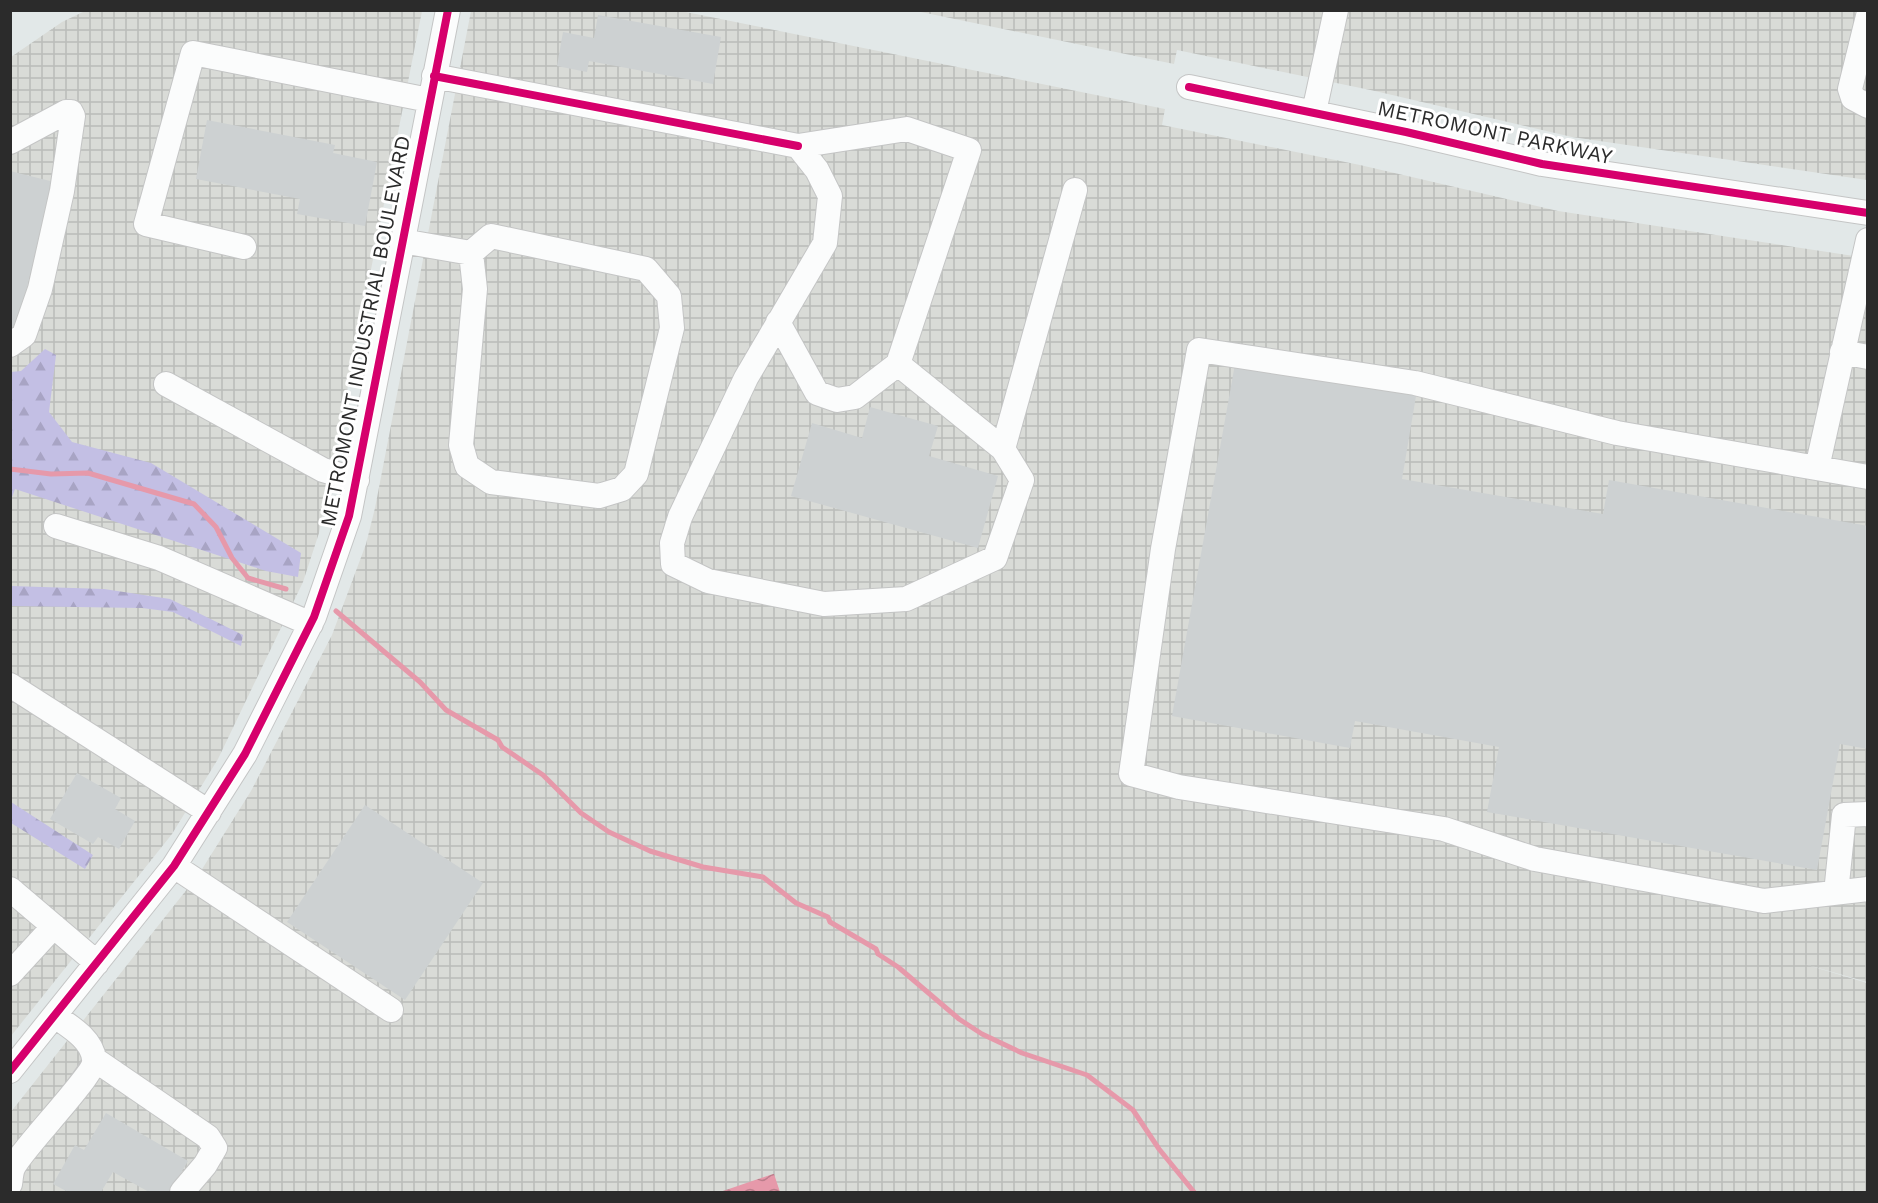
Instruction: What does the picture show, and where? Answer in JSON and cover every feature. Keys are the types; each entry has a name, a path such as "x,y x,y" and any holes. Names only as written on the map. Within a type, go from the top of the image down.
{"street":[{"name":"METROMONT INDUSTRIAL BOULEVARD","path":"10,1071 174,866 245,754 311,624 344,536 357,480 448,10"},
{"path":"1314,112 1336,10"},
{"path":"1868,16 1850,90 1853,98 1868,106"},
{"path":"244,247 146,224 193,53 429,100"},
{"path":"434,76 798,146 907,129 969,150 898,364 855,397 837,400 817,393 778,322"},
{"name":"METROMONT PARKWAY","path":"1189,87 1314,112 1542,164 1868,213"},
{"path":"10,141 66,112 71,112 74,116 62,191 40,289 24,335 10,345"},
{"path":"798,146 817,170 830,196 825,243 746,378 680,517 672,543 673,564 708,581 824,604 906,599 995,558 1022,480 1003,449 898,364"},
{"path":"1003,449 1075,190"},
{"path":"491,236 646,269 669,296 672,328 636,474 622,489 599,496 490,482 467,466 461,445 475,289 471,253 491,236"},
{"path":"1817,468 1868,240"},
{"path":"402,241 471,253"},
{"path":"1868,477 1617,434 1415,383 1198,350 1163,549 1131,774 1179,788 1444,829 1535,859 1753,899 1782,900 1868,889"},
{"path":"1842,352 1868,357"},
{"path":"166,384 323,470 357,480"},
{"path":"56,526 159,558 311,624"},
{"path":"10,684 209,812"},
{"path":"1836,893 1844,815 1862,818"},
{"path":"174,866 391,1010"},
{"path":"10,889 97,963"},
{"path":"10,974 54,926"},
{"path":"55,1016 85,1040 94,1059 208,1137 215,1148 205,1165 182,1192"},
{"path":"10,1184 13,1167 52,1115 93,1070 94,1059"}],"shaded area":[{"path":"85,11 422,11 319,533 303,582 218,759 172,834 11,1036 11,57 62,22"},
{"path":"471,11 681,11 1165,109 1162,125 1360,165 1558,211 1867,258 1867,982 1801,963 1867,983 1867,1192 11,1192 10,1113 199,874 251,791 332,635 366,544 375,508"},
{"path":"916,11 1867,11 1867,180 1572,137 1375,91 1177,50 1174,64"}],"green space":[{"path":"45,349 56,355 49,412 72,442 151,463 301,553 298,577 266,571 15,489 11,500 11,372 21,371"},
{"path":"11,586 104,589 170,599 243,635 241,646 173,612 142,608 11,606"},
{"path":"11,802 93,855 85,869 11,823"}],"water":[{"path":"773,1174 780,1192 720,1192"}],"building":[{"path":"598,15 721,37 713,84 589,61 587,72 557,66 563,32 594,38"},
{"path":"207,120 335,145 333,153 377,162 365,226 297,214 300,199 196,179"},
{"path":"10,171 54,182 16,330 10,329"},
{"path":"1235,364 1416,396 1402,479 1603,514 1609,480 1868,526 1868,749 1840,744 1817,870 1487,812 1499,747 1355,721 1350,748 1172,716"},
{"path":"870,407 938,426 929,456 998,476 978,548 791,496 812,423 862,438"},
{"path":"77,773 121,798 115,809 135,821 119,849 98,837 93,844 50,819"},
{"path":"365,805 483,883 405,1000 287,922"},
{"path":"106,1113 188,1161 170,1192 149,1192 113,1172 101,1192 68,1192 53,1184 75,1145 84,1150"}],"waterway":[{"path":"10,469 51,474 88,473 194,504 216,527 232,558 248,578 286,589"},
{"path":"336,611 420,682 446,710 498,740 502,747 543,775 581,813 609,832 650,851 703,867 763,877 796,903 828,917 830,922 876,949 878,954 898,967 959,1019 982,1034 1022,1053 1087,1075 1133,1110 1159,1149 1194,1192"}],"cycle path":[{"path":"10,1071 174,866 245,754 314,617 349,516 448,10"},
{"path":"434,76 798,146"},
{"path":"1189,87 1406,132 1542,164 1868,213"}]}
